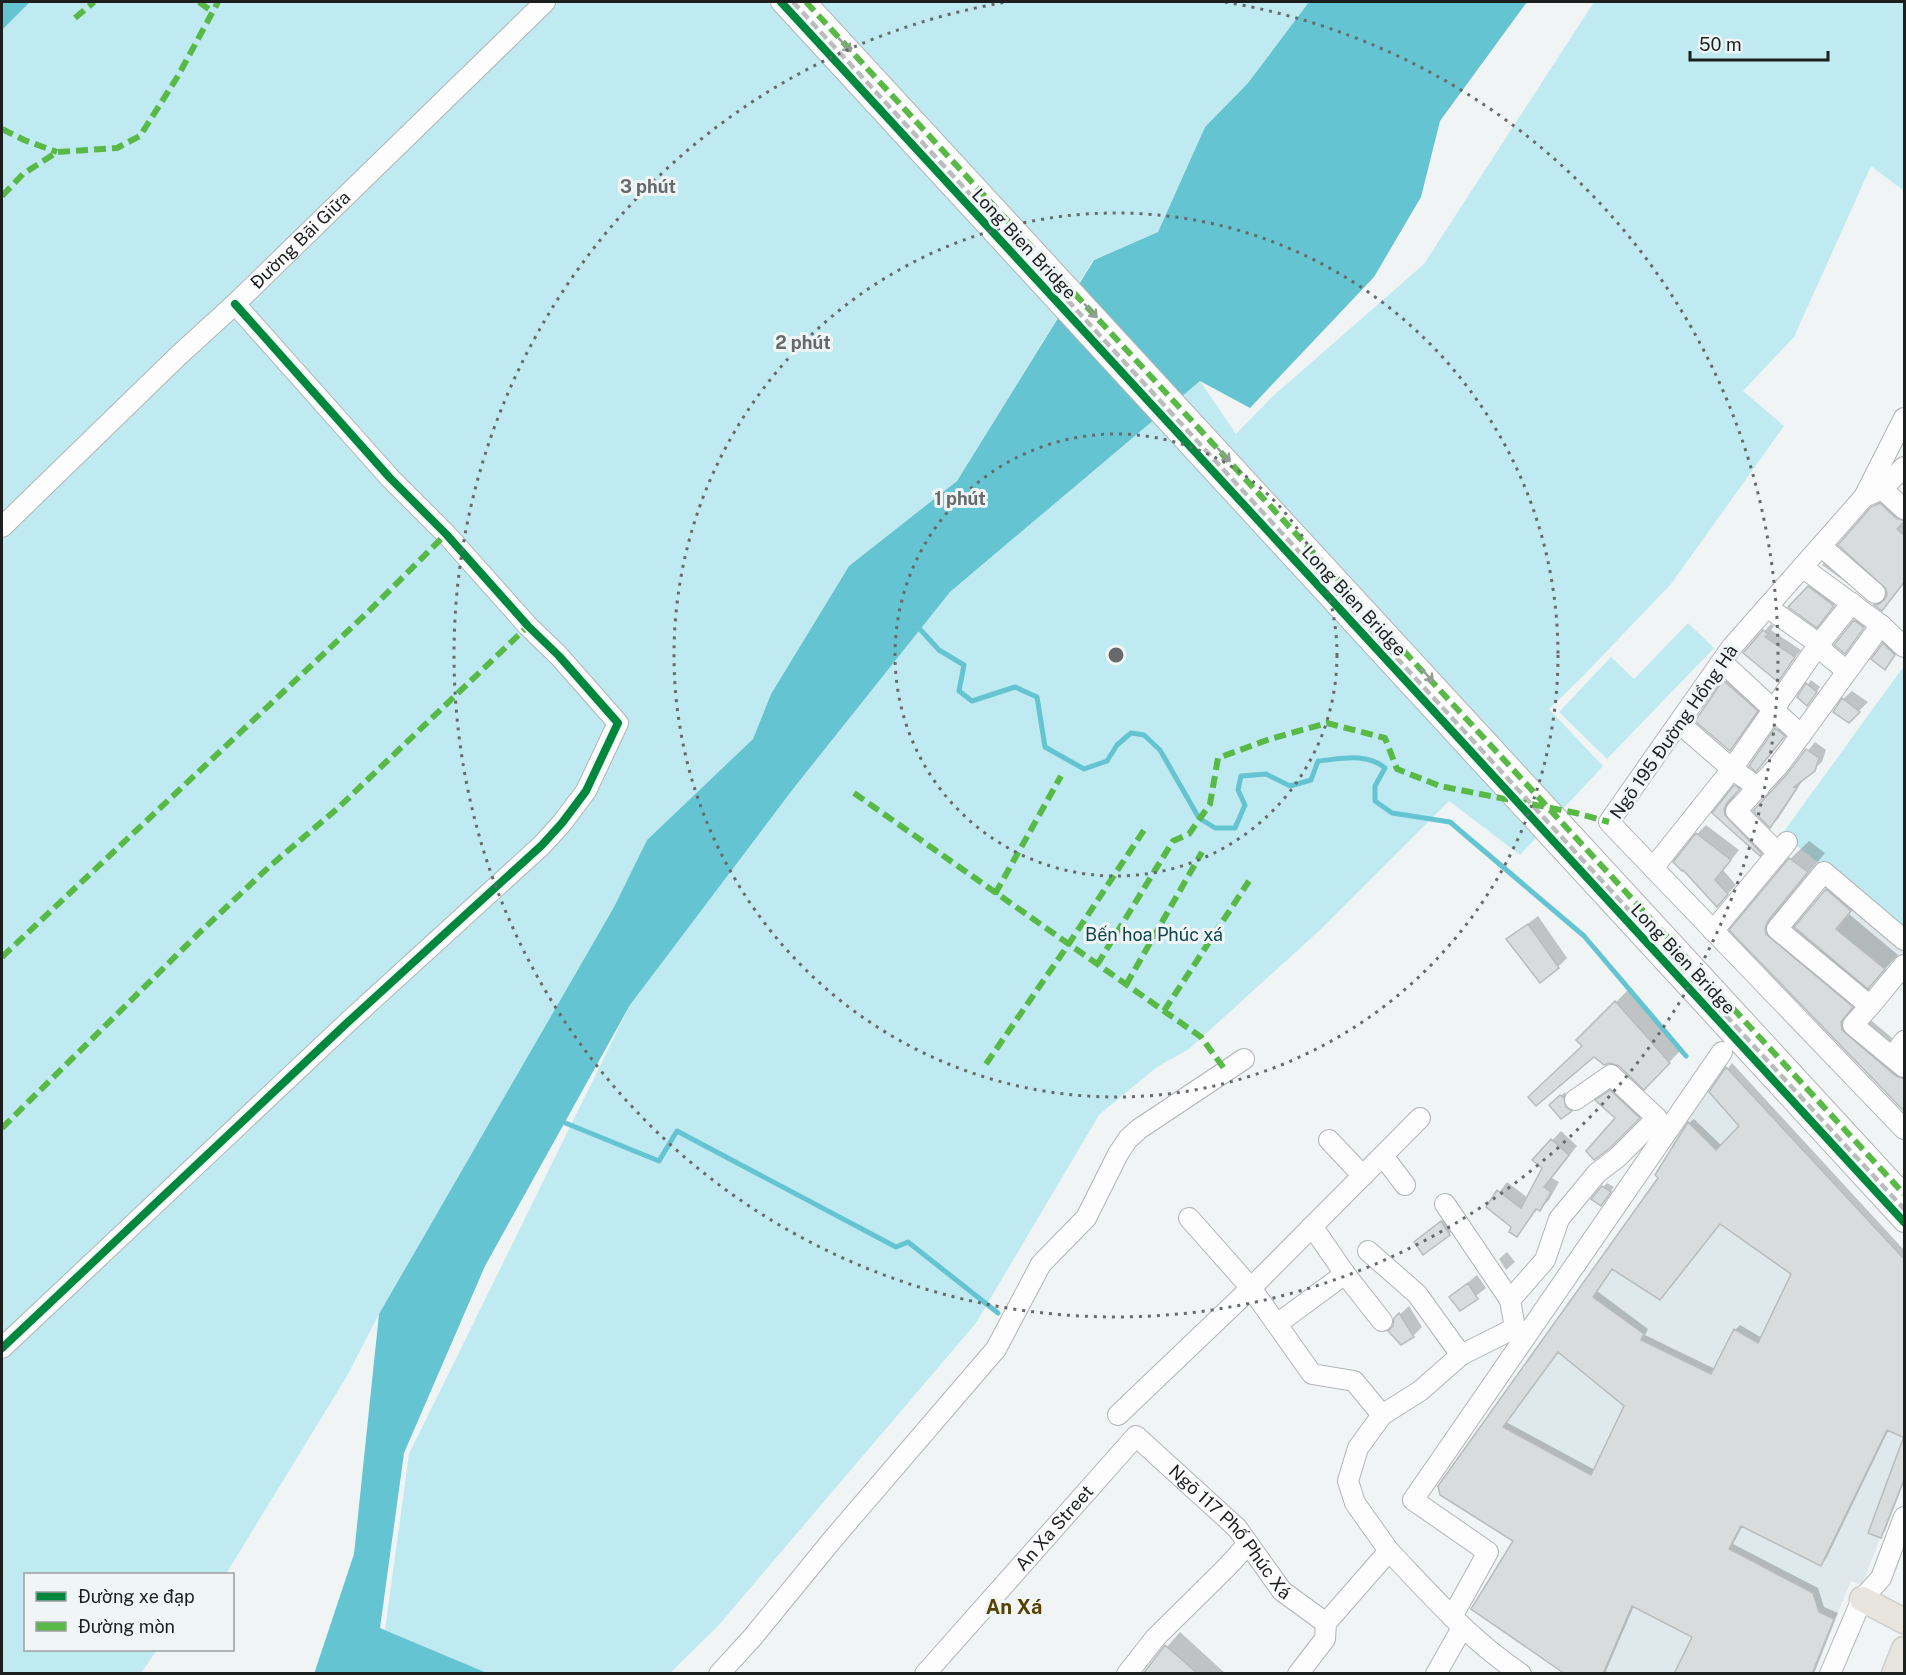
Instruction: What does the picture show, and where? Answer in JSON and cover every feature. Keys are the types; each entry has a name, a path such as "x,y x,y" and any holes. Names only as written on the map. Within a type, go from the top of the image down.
{"main road":[{"path":"1862,1599 1905,1621"},
{"path":"1894,1674 1905,1649"}],"street":[{"name":"Đường Bãi Giữa","path":"2,527 545,2"},
{"name":"Long Bien Bridge","path":"781,2 1905,1222"},
{"name":"Long Bien Bridge","path":"806,2 1905,1194"},
{"path":"2,1348 348,1022 542,845 586,791 618,723 446,534 390,478 235,304"},
{"path":"1905,418 1873,493 1905,509"},
{"name":"Ngõ 195 Đường Hồng Hà","path":"1905,466 1873,493 1767,607 1722,662 1609,822 1905,1128"},
{"path":"1822,547 1875,593"},
{"path":"1803,567 1881,625 1905,647"},
{"path":"1653,868 1732,769 1819,644 1852,603"},
{"path":"1767,607 1819,644 1826,654 1847,671"},
{"path":"1713,930 1782,847 1736,812 1759,788 1801,735 1881,625"},
{"path":"1722,662 1801,735"},
{"path":"1678,723 1732,769 1759,788"},
{"path":"1870,1006 1777,929 1824,872 1905,940"},
{"path":"1901,977 1853,1025 1898,1062 1905,1041"},
{"path":"1436,1674 1488,1552 1413,1500 1722,1052"},
{"path":"719,1674 996,1349 1041,1264 1086,1218 1128,1139 1139,1129 1244,1059"},
{"path":"1510,1300 1545,1260 1559,1219 1597,1173 1618,1157 1657,1119 1611,1075 1575,1100"},
{"path":"1118,1415 1251,1288 1420,1118"},
{"path":"1329,1140 1363,1176"},
{"path":"1383,1156 1405,1185"},
{"path":"1445,1204 1510,1300 1515,1328 1461,1355 1419,1391 1382,1415 1358,1448 1348,1481 1355,1503 1389,1551 1457,1622 1497,1658 1521,1674"},
{"path":"1189,1218 1251,1288 1312,1374 1354,1381 1382,1415"},
{"path":"1312,1226 1345,1274 1382,1321"},
{"path":"1368,1251 1418,1294 1461,1355"},
{"path":"1277,1324 1345,1274"},
{"name":"Ngõ 117 Phố Phúc Xá","path":"1136,1436 1237,1528 1282,1591 1326,1623"},
{"name":"An Xa Street","path":"925,1674 1136,1436"},
{"path":"1830,1674 1862,1599 1881,1578 1905,1517"},
{"path":"1127,1674 1156,1636 1248,1544"},
{"path":"1298,1674 1325,1639 1326,1623 1389,1551"}],"shaded area":[{"path":"1857,905 1904,944 1904,958 1870,1001 1816,956"},
{"path":"1722,1062 1904,1260 1904,1477 1862,1585 1851,1581 1812,1673 1565,1673 1471,1609 1512,1541 1440,1495 1438,1486 1658,1178 1655,1175 1672,1147 1669,1144"}],"green space":[{"path":"30,2 1309,2 1248,83 1205,127 1158,232 1093,260 957,481 849,566 771,694 753,739 647,840 614,907 379,1314 347,1376 227,1573 24,1573 24,1651 156,1651 141,1673 2,1674 2,30"},
{"name":"Bến hoa Phúc xá","path":"1594,2 1904,2 1904,191 1871,166 1794,337 1743,391 1784,426 1671,584 1549,709 1603,766 1520,855 1449,801 1320,930 1189,1049 1157,1067 1099,1115 976,1323 718,1626 670,1673 487,1673 385,1630 409,1454 630,1005 793,789 950,592 1200,381 1236,434 1273,396 1424,264"},
{"path":"1688,623 1714,648 1607,759 1559,712 1611,657 1634,679"},
{"path":"1904,666 1904,931 1782,834"}],"water":[{"path":"2,2 30,2 2,30"},
{"path":"1309,2 1527,2 1440,121 1421,197 1374,277 1250,408 1200,381 950,592 793,789 630,1005 485,1266 404,1453 380,1628 487,1673 314,1674 354,1554 379,1314 614,907 647,840 753,739 771,694 849,566 957,481 1094,260 1158,232 1205,127 1248,83"}],"building":[{"path":"1880,503 1896,518 1905,521 1897,529 1905,536 1905,581 1882,611 1874,605 1884,600 1887,595 1886,589 1838,545 1871,507"},
{"path":"1808,586 1834,606 1817,628 1788,607"},
{"path":"1854,620 1864,628 1845,654 1834,645"},
{"path":"1763,630 1768,634 1765,637 1795,657 1778,682 1743,653"},
{"path":"1883,643 1895,655 1885,670 1871,659"},
{"path":"1723,680 1758,711 1730,751 1695,721"},
{"path":"1806,683 1817,692 1807,706 1797,697"},
{"path":"1842,698 1860,712 1849,723 1833,712"},
{"path":"1775,728 1785,736 1756,772 1749,766"},
{"path":"1806,749 1819,758 1815,771 1794,787 1797,788 1770,828 1753,811 1788,773"},
{"path":"1734,785 1740,789 1727,803 1724,809 1725,815 1762,854 1760,856 1712,813"},
{"path":"1696,833 1731,860 1715,880 1728,894 1717,907 1673,862"},
{"path":"1789,858 1808,872 1768,921 1765,928 1766,934 1853,1007 1841,1022 1842,1030 1896,1076 1905,1079 1905,1112 1729,930"},
{"path":"1826,889 1851,911 1836,929 1885,969 1868,989 1794,927"},
{"path":"1528,924 1559,968 1540,983 1506,939"},
{"path":"1615,1001 1670,1063 1644,1090 1619,1066 1610,1063 1604,1065 1594,1057 1536,1106 1528,1097 1582,1046 1576,1040"},
{"path":"1726,1067 1905,1260 1905,1438 1887,1430 1821,1566 1741,1526 1729,1549 1813,1593 1819,1612 1834,1619 1812,1674 1674,1674 1692,1637 1632,1606 1603,1674 1565,1674 1471,1609 1513,1541 1440,1495 1438,1486 1658,1178 1655,1175 1688,1122 1716,1150 1739,1126 1709,1092","holes":["1720,1224 1791,1274 1758,1343 1734,1329 1711,1374 1641,1340 1644,1334 1593,1297 1612,1269 1660,1300","1558,1352 1624,1406 1591,1475 1503,1427"]},
{"path":"1610,1090 1640,1118 1610,1148 1594,1160 1586,1151 1615,1118 1595,1100"},
{"path":"1560,1095 1564,1098 1566,1107 1572,1111 1561,1119 1549,1105"},
{"path":"1551,1139 1569,1155 1544,1187 1551,1192 1540,1211 1536,1209 1517,1237 1509,1232 1511,1227 1486,1207 1497,1190 1521,1208 1542,1168 1532,1160"},
{"path":"1602,1186 1611,1192 1601,1206 1591,1199"},
{"path":"1441,1221 1450,1235 1423,1255 1414,1242"},
{"path":"1468,1283 1478,1299 1460,1311 1449,1297"},
{"path":"1399,1313 1414,1337 1401,1345 1388,1331"},
{"path":"1903,1439 1905,1440 1905,1477 1881,1538 1868,1533"},
{"path":"1165,1645 1198,1674 1143,1674"}],"waterway":[{"path":"917,626 939,650 964,665 959,691 972,701 1015,687 1037,697 1045,747 1084,769 1107,761 1117,745 1131,733 1144,735 1160,750 1199,818 1215,828 1235,828 1245,805 1238,790 1241,776 1266,774 1290,786 1311,780 1318,761 1362,758 1378,763 1385,768 1375,786 1375,801 1392,813 1450,822 1584,936 1686,1056"},
{"path":"558,1120 659,1161 677,1131 896,1247 908,1242 998,1313"}],"railway":[{"path":"793,2 1904,1209"}],"marked path":[{"path":"75,18 94,2"},
{"path":"199,2 213,12"},
{"path":"2,196 23,174 57,152 117,148 140,136 178,76 218,2"},
{"path":"806,2 1904,1194"},
{"path":"2,129 57,152"},
{"path":"2,957 367,613 446,534"},
{"path":"2,1128 199,933 270,866 338,808 528,626"},
{"path":"1097,965 1173,841 1189,834 1210,804 1218,758 1270,739 1327,723 1385,738 1397,769 1440,786 1576,813 1609,822"},
{"path":"995,894 1061,776"},
{"path":"854,793 1201,1037 1226,1071"},
{"path":"986,1064 1146,827"},
{"path":"1126,985 1202,852"},
{"path":"1164,1011 1249,881"}],"cycle path":[{"path":"781,2 1904,1222"},
{"path":"2,1348 348,1022 542,845 586,791 618,723 446,534 390,478 235,304"}],"district":[{"name":"An Xá","path":"1014,1607"}]}
